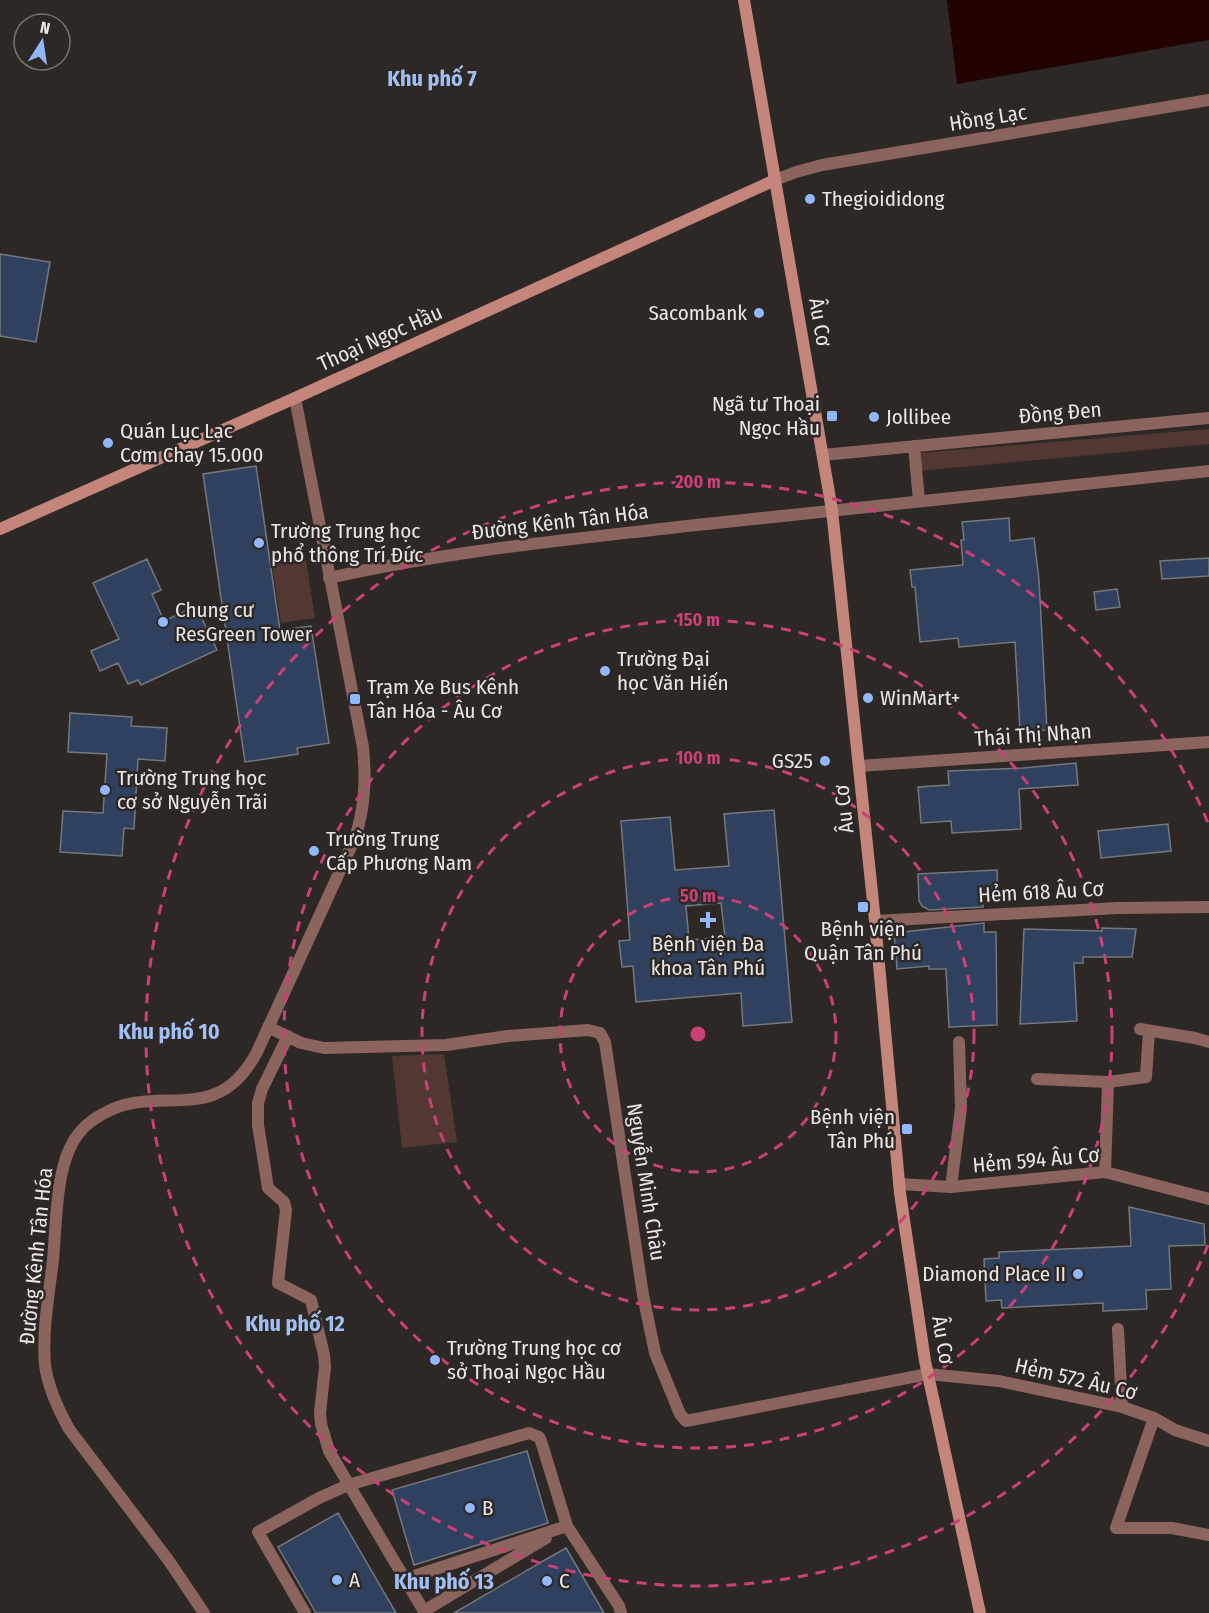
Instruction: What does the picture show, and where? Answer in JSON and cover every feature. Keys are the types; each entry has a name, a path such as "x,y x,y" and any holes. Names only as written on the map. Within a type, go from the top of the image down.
{"main road":[{"name":"Âu Cơ","path":"744,0 832,510 875,921 899,1184 928,1374 980,1613"},
{"name":"Thoại Ngọc Hầu","path":"0,529 775,180"}],"street":[{"name":"Hồng Lạc","path":"775,180 822,165 1209,100"},
{"name":"Đường Kênh Tân Hóa","path":"204,1613 162,1552 69,1429 52,1394 45,1366 45,1341 61,1178 69,1148 76,1136 99,1115 112,1108 195,1098 220,1092 231,1086 246,1071 355,838 365,798 365,766 355,699 329,578 295,398"},
{"name":"Đồng Đen","path":"823,455 1209,418"},
{"path":"914,446 919,501"},
{"path":"832,510 1209,471"},
{"name":"Đường Kênh Tân Hóa","path":"329,578 383,566 484,550 832,510"},
{"name":"Thái Thị Nhạn","path":"859,766 1209,742"},
{"name":"Hẻm 618 Âu Cơ","path":"875,921 1118,908 1209,907"},
{"name":"Nguyễn Minh Châu","path":"268,1027 309,1046 331,1048 446,1045 508,1036 588,1030 600,1033 605,1042 643,1295 655,1353 680,1414 686,1420 928,1374"},
{"path":"1037,1079 1108,1082 1146,1077 1144,1030 1209,1042"},
{"path":"288,1036 262,1089 257,1110 268,1188 284,1202 286,1210 278,1283 311,1300 325,1367 320,1405 321,1424 329,1451 348,1485 425,1612 567,1526"},
{"path":"951,1187 961,1107 959,1042"},
{"path":"1105,1172 1108,1082"},
{"name":"Hẻm 594 Âu Cơ","path":"899,1184 951,1187 1105,1172 1209,1199"},
{"path":"1118,1329 1122,1407"},
{"name":"Hẻm 572 Âu Cơ","path":"928,1374 999,1381 1122,1407 1154,1418 1175,1430 1209,1441"},
{"path":"1154,1418 1116,1528 1172,1528 1209,1535"},
{"path":"305,1613 258,1532 319,1498 348,1485 529,1433 539,1437 541,1441 567,1526 619,1606 621,1613"},
{"path":"405,1579 567,1526"}],"shaded area":[{"path":"947,0 1209,0 1209,40 957,84"},
{"path":"1209,429 1209,444 918,471 918,453"},
{"path":"306,560 315,618 281,623 272,564"},
{"path":"444,1054 457,1142 402,1148 392,1056"}],"building":[{"path":"0,254 50,262 36,342 0,336"},
{"name":"Trường Trung học phổ thông Trí Đức","path":"256,466 280,630 311,626 329,743 297,748 298,754 245,762 203,474"},
{"path":"1009,518 1010,541 1034,538 1039,580 1047,730 1020,731 1015,642 959,647 958,638 920,642 915,587 912,587 910,570 963,565 962,522"},
{"path":"1209,558 1209,576 1162,579 1160,561"},
{"name":"Chung cư ResGreen Tower","path":"147,559 161,590 152,594 164,621 196,606 217,650 141,685 138,680 128,684 118,663 100,671 91,651 119,639 93,583"},
{"path":"1117,589 1120,607 1096,610 1094,592"},
{"path":"70,713 132,717 131,726 167,728 165,761 138,759 134,829 124,828 122,856 60,852 63,811 103,813 107,754 68,752"},
{"path":"1076,763 1078,785 1019,789 1021,829 952,833 951,821 921,823 918,787 949,785 948,771"},
{"path":"774,810 792,1022 743,1026 741,993 636,1002 633,966 622,967 619,941 630,940 621,821 670,817 675,870 729,866 724,814","holes":["721,903 725,937 689,940 686,906"]},
{"path":"1168,824 1171,851 1101,858 1098,831"},
{"path":"997,870 998,893 982,893 983,907 929,910 919,901 918,874"},
{"path":"984,923 984,932 996,932 997,1025 949,1027 946,969 929,969 929,966 897,969 894,933"},
{"path":"1102,928 1136,929 1132,957 1083,957 1083,963 1074,963 1077,1021 1020,1024 1024,929 1102,931"},
{"name":"Diamond Place II","path":"1129,1207 1204,1224 1205,1245 1169,1246 1171,1289 1146,1290 1147,1309 1103,1311 1103,1303 1002,1308 1001,1300 986,1301 984,1259 999,1258 999,1252 1131,1246"},
{"name":"B","path":"527,1451 548,1523 414,1565 392,1490"},
{"name":"A","path":"338,1513 396,1613 316,1613 278,1547"},
{"name":"C","path":"566,1548 604,1613 454,1613 550,1557"}],"place":[{"name":"Thegioididong","path":"810,199"},
{"name":"Sacombank","path":"759,313"},
{"name":"Ngã tư Thoại Ngọc Hầu","path":"832,416"},
{"name":"Jollibee","path":"874,417"},
{"name":"Quán Lục Lạc Cơm Chay 15.000","path":"108,443"},
{"name":"Trường Trung học phổ thông Trí Đức","path":"259,543"},
{"name":"Chung cư ResGreen Tower","path":"163,622"},
{"name":"Trường Đại học Văn Hiến","path":"605,671"},
{"name":"WinMart+","path":"868,698"},
{"name":"Trạm Xe Bus Kênh Tân Hóa - Âu Cơ","path":"355,699"},
{"name":"GS25","path":"825,761"},
{"name":"Trường Trung học cơ sở Nguyễn Trãi","path":"105,790"},
{"name":"Trường Trung Cấp Phương Nam","path":"314,851"},
{"name":"Bệnh viện Quận Tân Phú","path":"863,907"},
{"name":"Bệnh viện Đa khoa Tân Phú","path":"708,920"},
{"name":"Bệnh viện Tân Phú","path":"907,1129"},
{"name":"Diamond Place II","path":"1078,1274"},
{"name":"Trường Trung học cơ sở Thoại Ngọc Hầu","path":"435,1360"},
{"name":"B","path":"470,1508"},
{"name":"A","path":"337,1580"},
{"name":"C","path":"547,1581"}],"district":[{"name":"Khu phố 7","path":"432,78"},
{"name":"Khu phố 10","path":"169,1031"},
{"name":"Khu phố 12","path":"295,1323"},
{"name":"Khu phố 13","path":"444,1581"}]}
